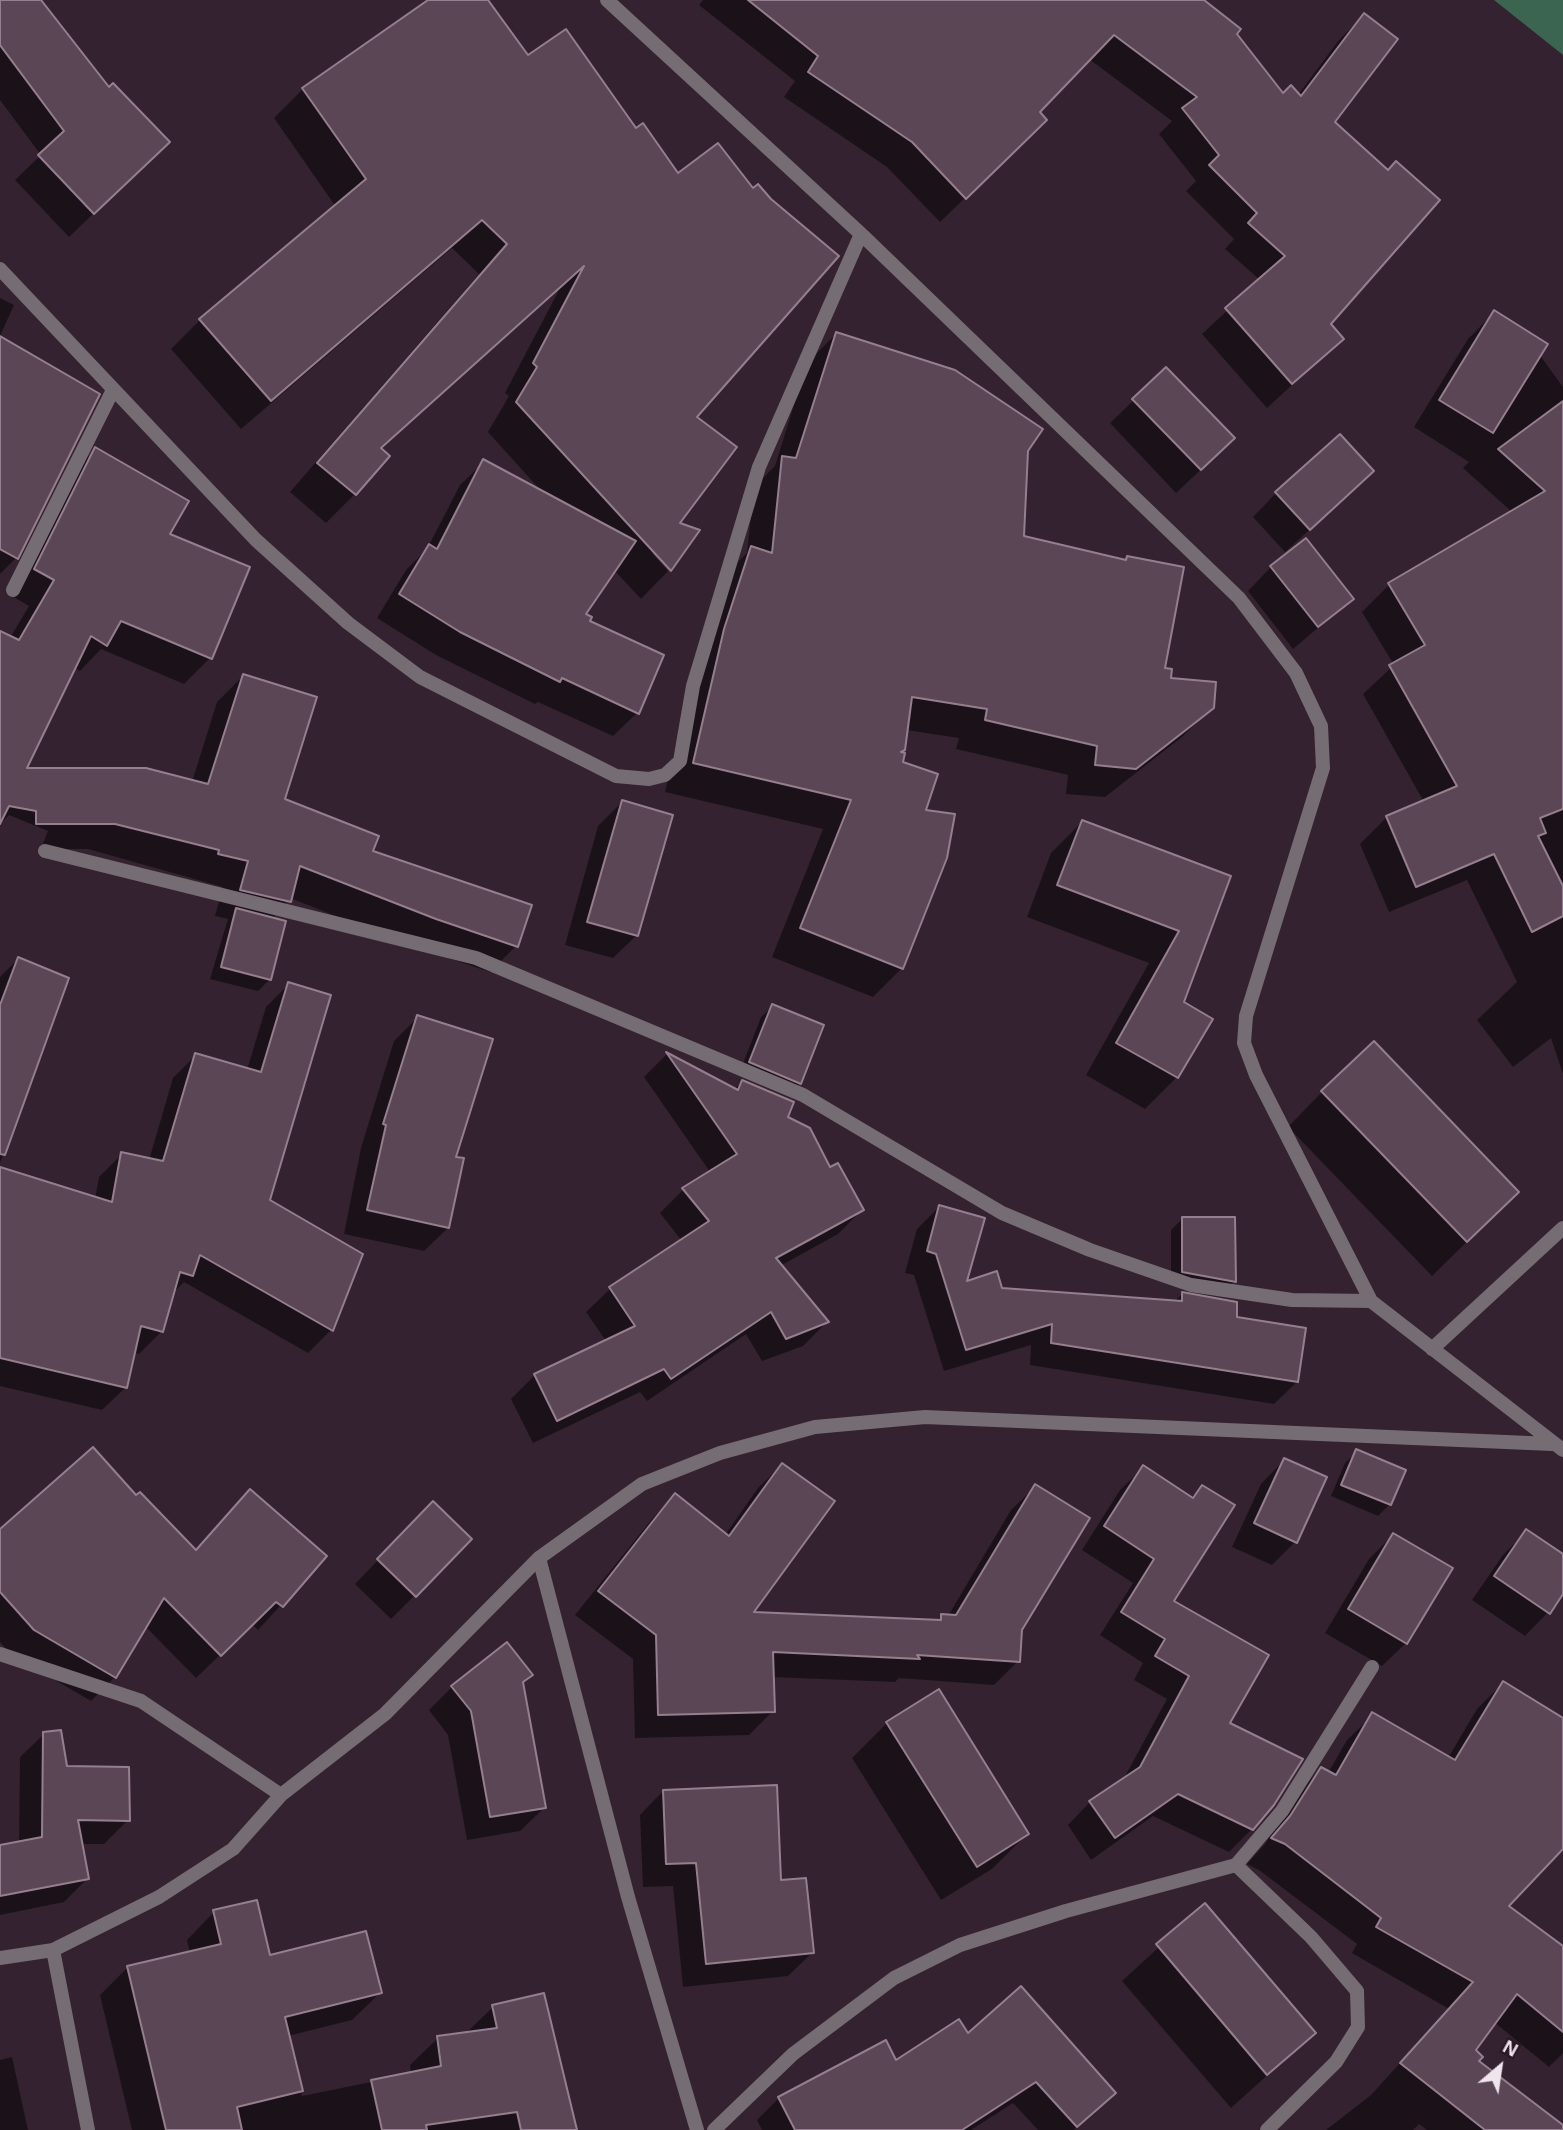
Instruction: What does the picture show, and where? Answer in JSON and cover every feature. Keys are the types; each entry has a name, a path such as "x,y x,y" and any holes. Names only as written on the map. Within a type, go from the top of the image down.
{"street":[{"path":"607,0 861,234 1239,598 1296,673 1321,726 1323,768 1246,1016 1244,1043 1256,1075 1371,1301 1558,1447"},
{"path":"0,270 257,540 348,622 420,677 617,776 649,779 665,775 680,761 693,686 759,467 861,234"},
{"path":"13,590 113,390"},
{"path":"45,851 476,958 803,1095 1002,1213 1090,1250 1191,1285 1292,1300 1371,1301"},
{"path":"1432,1349 1563,1228"},
{"path":"0,1958 53,1950 159,1897 233,1849 281,1795 385,1714 539,1558 642,1484 720,1453 815,1427 925,1418 1558,1447"},
{"path":"539,1558 628,1897 697,2130"},
{"path":"0,1654 141,1700 281,1795"},
{"path":"714,2130 793,2054 894,1978 973,1941 1066,1911 1236,1865 1282,1811 1373,1667"},
{"path":"1236,1865 1311,1937 1357,1991 1358,2027 1336,2062 1267,2130"},
{"path":"53,1950 88,2130"}],"green space":[{"path":"1494,0 1563,0 1563,55"}],"building":[{"path":"0,0 41,0 109,87 113,83 170,142 94,214 38,155 64,131 0,45"},
{"path":"428,0 488,0 528,55 566,29 636,128 643,123 678,173 718,143 753,188 758,184 771,199 839,256 697,417 737,447 680,523 700,530 671,571 516,402 537,367 533,363 584,266 381,448 390,456 356,495 317,463 507,244 482,220 271,401 199,319 366,179 302,88"},
{"path":"748,0 1204,0 1241,29 1237,34 1283,93 1291,85 1301,96 1364,13 1398,39 1335,122 1388,170 1396,161 1440,200 1331,324 1344,339 1292,384 1225,308 1285,256 1248,223 1257,213 1209,165 1219,155 1182,108 1197,97 1114,35 1040,112 1047,120 966,199 912,142 808,72 818,56"},
{"path":"1494,310 1548,344 1493,433 1439,400"},
{"path":"836,332 955,370 1043,429 1028,451 1024,536 1126,560 1127,556 1184,567 1165,668 1172,669 1171,678 1216,682 1214,708 1136,769 1095,765 1097,746 985,720 987,709 912,697 905,750 901,752 905,753 903,762 938,774 926,810 955,814 947,858 903,969 800,928 851,800 693,763 724,629 751,546 772,553 782,456 796,458"},
{"path":"0,336 100,394 18,559 0,549"},
{"path":"1166,367 1235,438 1201,470 1132,399"},
{"path":"1563,401 1563,809 1540,818 1546,833 1538,836 1563,886 1563,916 1532,932 1494,854 1416,887 1386,816 1457,786 1389,665 1425,645 1388,583 1545,491 1498,449"},
{"path":"1340,434 1374,471 1310,530 1275,492"},
{"path":"95,447 189,501 170,534 250,567 212,659 121,621 107,646 91,636 27,768 146,768 208,784 243,674 317,697 285,799 379,836 373,851 532,905 518,947 436,919 300,866 291,902 240,890 248,861 218,854 219,850 115,824 36,824 36,811 9,806 0,824 0,631 19,640 54,580 34,569"},
{"path":"483,459 636,541 586,614 592,617 590,621 664,655 639,714 562,678 560,682 460,632 399,594 429,544 437,549"},
{"path":"1306,538 1354,599 1318,627 1270,566"},
{"path":"622,800 673,815 638,936 587,922"},
{"path":"1082,820 1231,876 1184,1002 1213,1019 1178,1078 1116,1043 1179,931 1057,885"},
{"path":"236,908 286,921 271,980 221,967"},
{"path":"18,957 69,978 5,1155 0,1154 0,1005"},
{"path":"288,982 331,995 270,1200 363,1254 333,1331 200,1255 193,1276 180,1272 163,1332 141,1326 127,1388 0,1358 0,1167 112,1202 121,1152 163,1161 195,1053 261,1072"},
{"path":"772,1004 824,1025 801,1084 749,1062"},
{"path":"417,1015 493,1039 456,1157 464,1158 449,1228 367,1210 386,1125 383,1124"},
{"path":"1374,1041 1519,1192 1467,1242 1321,1091"},
{"path":"666,1052 738,1090 742,1080 794,1102 788,1117 810,1128 830,1167 838,1163 864,1210 776,1258 829,1322 786,1339 771,1312 671,1379 664,1369 557,1421 534,1374 635,1326 609,1287 709,1221 682,1188 737,1154"},
{"path":"939,1205 985,1218 967,1281 997,1271 1002,1288 1182,1301 1182,1292 1237,1302 1237,1317 1306,1328 1298,1382 1051,1343 1052,1324 966,1350 936,1254 927,1251"},
{"path":"1182,1217 1235,1217 1236,1282 1182,1272"},
{"path":"93,1447 136,1495 140,1492 196,1550 250,1489 327,1556 283,1607 276,1602 221,1656 164,1598 116,1678 34,1630 0,1592 0,1529"},
{"path":"1356,1449 1406,1470 1391,1505 1341,1485"},
{"path":"1284,1458 1327,1477 1297,1543 1254,1523"},
{"path":"782,1463 835,1501 754,1612 941,1620 941,1614 956,1615 1035,1484 1090,1518 1022,1630 1020,1662 917,1655 920,1659 773,1652 775,1712 658,1715 656,1635 598,1591 675,1493 729,1536"},
{"path":"1143,1465 1193,1498 1202,1485 1235,1505 1174,1601 1269,1655 1230,1723 1303,1759 1274,1805 1253,1830 1178,1794 1115,1838 1089,1801 1140,1767 1189,1676 1155,1656 1165,1639 1121,1612 1154,1559 1104,1526"},
{"path":"433,1501 472,1539 416,1597 377,1559"},
{"path":"1526,1529 1563,1554 1563,1594 1550,1614 1494,1576"},
{"path":"1393,1533 1453,1568 1407,1644 1348,1609"},
{"path":"507,1642 533,1675 523,1682 546,1808 490,1817 471,1711 451,1686"},
{"path":"1503,1681 1563,1718 1563,1849 1509,1906 1563,1946 1563,2032 1517,1994 1476,2050 1483,2057 1479,2061 1563,2125 1563,2130 1485,2130 1400,2063 1473,1982 1376,1927 1381,1918 1285,1844 1271,1838 1290,1816 1321,1767 1336,1775 1372,1712 1455,1760"},
{"path":"939,1689 1029,1834 977,1867 886,1722"},
{"path":"61,1730 67,1766 129,1767 130,1821 78,1820 89,1879 0,1896 0,1845 42,1837 43,1732"},
{"path":"777,1785 781,1880 806,1878 814,1953 706,1964 696,1863 666,1864 663,1790"},
{"path":"257,1900 270,1955 366,1931 382,1993 285,2017 303,2091 237,2107 242,2130 166,2130 127,1966 221,1944 213,1910"},
{"path":"1205,1903 1316,2033 1267,2075 1156,1944"},
{"path":"1021,1986 1116,2093 1077,2127 1036,2082 962,2130 795,2130 778,2097 886,2040 896,2060 959,2019 968,2033"},
{"path":"544,1993 577,2130 521,2130 517,2112 426,2125 427,2130 382,2130 371,2080 441,2066 437,2036 497,2028 492,2005"}]}
